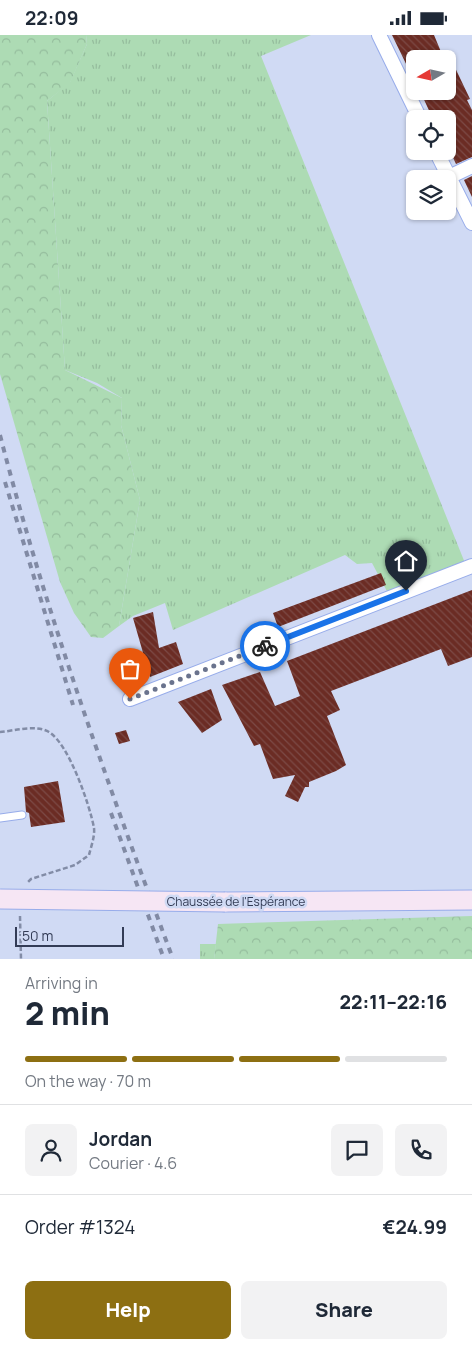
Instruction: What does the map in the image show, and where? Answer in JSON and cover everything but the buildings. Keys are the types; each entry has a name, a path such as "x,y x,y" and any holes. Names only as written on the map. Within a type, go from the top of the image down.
{"main road":[{"name":"Chaussée de l'Espérance","path":"0,899 225,902 472,900"}],"street":[{"path":"379,35 416,110"},
{"path":"456,173 472,166"},
{"path":"456,192 472,223"},
{"path":"130,699 472,566"}],"lane":[{"path":"0,818 22,815"}],"path":[{"path":"0,732 41,728 51,732 68,755 82,786 94,830 89,855 75,865 31,879 26,887"},
{"path":"20,912 21,959"}],"green space":[{"path":"0,35 86,35 87,44 70,83 47,101 65,370 122,398 121,425 140,500 119,626 103,638 91,637 74,613 60,582 0,374"},
{"path":"86,35 311,35 261,56 467,568 390,597 372,563 357,564 345,555 173,630 165,603 133,616 119,626 140,500 121,425 122,398 97,383 65,370 47,101 70,82 87,44"},
{"path":"472,916 472,959 214,959 218,924"},
{"path":"200,944 216,944 214,959 200,959"}],"railway":[{"path":"0,435 37,568 58,634 102,765 173,959"},
{"path":"5,482 73,705"},
{"path":"111,813 164,959"}],"way so far":[{"path":"130,699 265,646"}],"route":[{"path":"265,646 406,591"}]}
